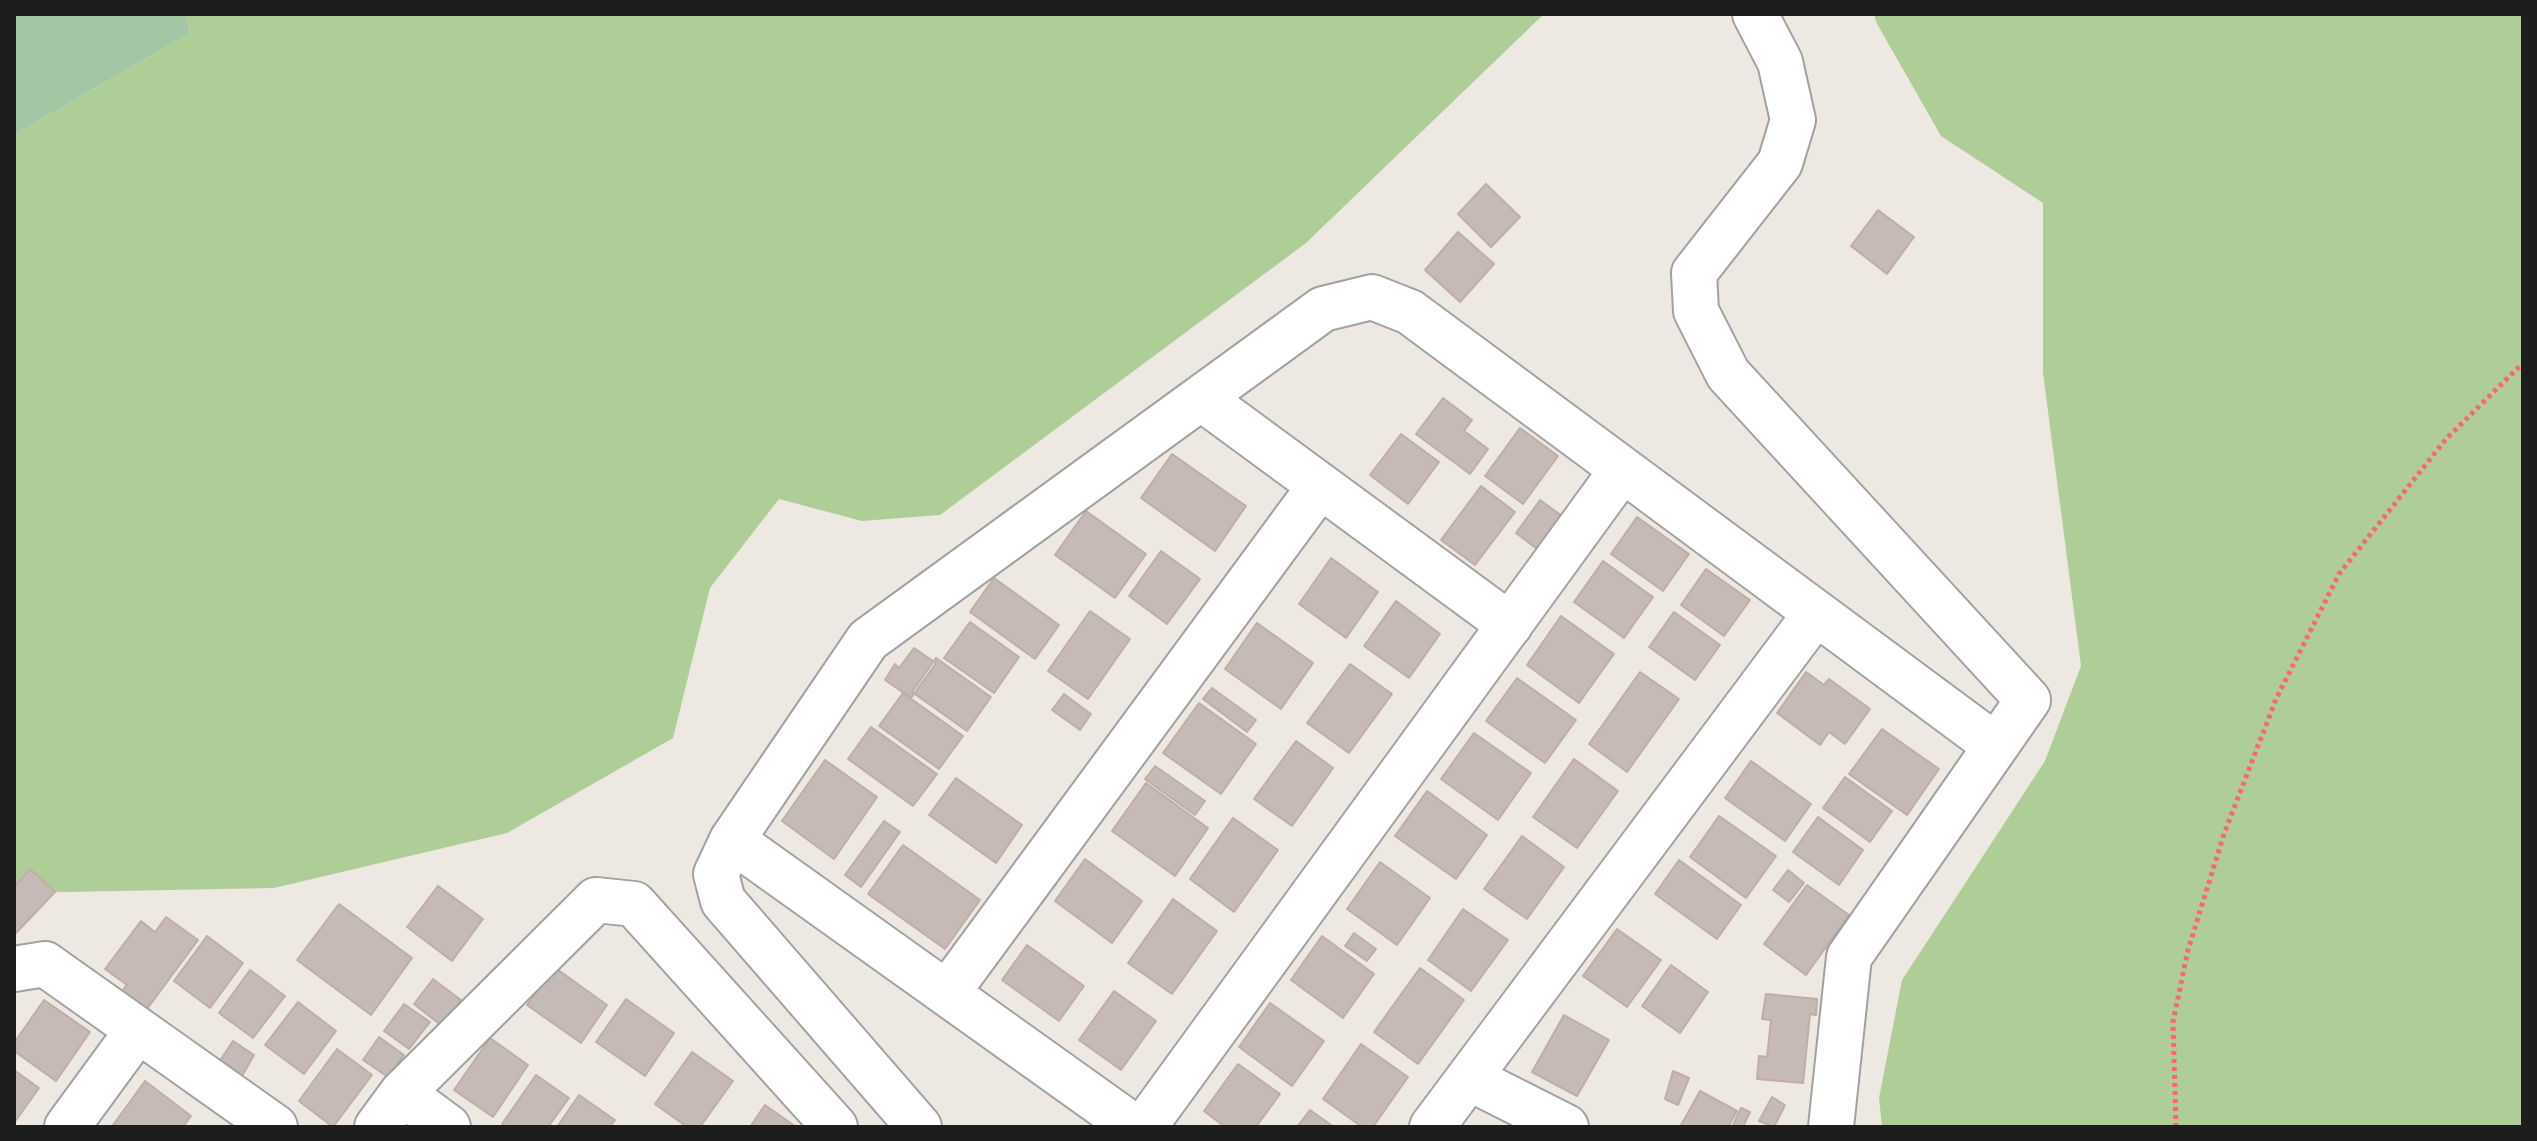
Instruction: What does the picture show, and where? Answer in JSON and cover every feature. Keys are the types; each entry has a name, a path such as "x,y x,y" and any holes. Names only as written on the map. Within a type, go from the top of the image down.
{"street":[{"path":"1755,14 1780,62 1793,120 1780,163 1694,273 1696,311 1728,374 2028,700 1849,957 1831,1127"},
{"path":"919,1127 723,901 716,874 732,840 868,640 1323,309 1372,297 1410,312 1996,746"},
{"path":"1201,398 1510,625"},
{"path":"1144,1127 1622,470"},
{"path":"947,993 1320,486"},
{"path":"1432,1127 1816,613"},
{"path":"732,840 1134,1127"},
{"path":"448,1127 389,1110 596,900 634,904 835,1127"},
{"path":"14,969 45,964 275,1127"},
{"path":"67,1127 138,1030"},
{"path":"1469,1078 1566,1127"}],"path":[{"path":"2176,1127 2173,1022 2188,950 2224,834 2276,699 2339,574 2446,439 2523,363"}],"green space":[{"path":"14,14 185,14 190,33 14,135"},
{"path":"185,14 1544,14 1306,243 940,515 862,521 779,499 710,588 673,738 507,833 274,888 14,893 14,135 190,33"},
{"path":"1874,14 2523,14 2523,1127 1882,1127 1879,1098 1902,980 2045,761 2081,666 2043,373 2043,203 1941,136"}],"building":[{"path":"1486,184 1520,217 1491,247 1458,214"},
{"path":"1878,210 1914,237 1887,274 1851,246"},
{"path":"1458,232 1494,264 1460,302 1425,270"},
{"path":"1443,398 1472,420 1464,431 1488,449 1470,474 1416,434"},
{"path":"1520,428 1558,456 1523,504 1485,476"},
{"path":"1401,434 1439,462 1408,504 1370,475"},
{"path":"1172,454 1246,506 1215,551 1141,498"},
{"path":"1481,486 1515,512 1475,565 1441,540"},
{"path":"1540,500 1562,516 1537,549 1516,533"},
{"path":"1086,511 1146,554 1115,598 1055,555"},
{"path":"1637,517 1689,554 1663,591 1611,554"},
{"path":"1161,551 1200,579 1167,624 1129,596"},
{"path":"1331,558 1378,592 1346,638 1299,604"},
{"path":"1603,561 1653,597 1624,638 1574,602"},
{"path":"1706,569 1750,600 1724,636 1681,605"},
{"path":"994,578 1059,625 1035,659 970,612"},
{"path":"1396,601 1440,634 1409,678 1364,646"},
{"path":"1090,611 1130,639 1088,699 1048,671"},
{"path":"1674,612 1720,645 1695,680 1649,647"},
{"path":"1561,616 1614,654 1579,703 1527,665"},
{"path":"970,622 1019,657 994,693 944,658"},
{"path":"1257,623 1313,663 1281,709 1225,669"},
{"path":"914,648 936,663 911,698 885,680 895,664 899,668"},
{"path":"936,658 991,697 967,731 912,692"},
{"path":"1350,664 1392,694 1349,753 1307,723"},
{"path":"1640,672 1679,699 1627,772 1589,744"},
{"path":"1806,672 1824,685 1829,679 1870,709 1845,744 1829,732 1820,745 1777,713"},
{"path":"1517,678 1576,720 1545,763 1486,721"},
{"path":"1212,688 1256,720 1247,732 1203,699"},
{"path":"903,693 963,736 939,769 879,726"},
{"path":"1064,694 1091,714 1080,730 1052,710"},
{"path":"1199,703 1256,744 1221,794 1163,753"},
{"path":"871,727 937,774 913,806 848,759"},
{"path":"1882,729 1939,769 1907,815 1849,774"},
{"path":"1474,733 1531,773 1498,820 1441,779"},
{"path":"1296,741 1333,768 1292,826 1254,799"},
{"path":"1574,759 1618,791 1577,848 1533,817"},
{"path":"825,760 877,797 834,859 782,821"},
{"path":"1751,761 1811,804 1785,841 1725,798"},
{"path":"1155,766 1205,801 1195,815 1145,779"},
{"path":"1845,777 1892,811 1870,842 1823,808"},
{"path":"956,778 1022,825 996,863 929,815"},
{"path":"1146,783 1208,828 1175,876 1112,831"},
{"path":"1427,791 1487,835 1456,879 1395,836"},
{"path":"1719,816 1776,856 1746,898 1690,857"},
{"path":"1818,817 1863,850 1839,885 1793,852"},
{"path":"1233,818 1278,850 1234,912 1190,879"},
{"path":"884,821 900,832 861,887 845,875"},
{"path":"1522,836 1564,867 1527,919 1484,889"},
{"path":"903,845 980,900 945,949 868,894"},
{"path":"1085,859 1142,901 1112,943 1055,901"},
{"path":"1679,860 1741,905 1717,939 1655,894"},
{"path":"1380,862 1430,898 1397,945 1347,909"},
{"path":"30,869 55,892 14,935 14,887"},
{"path":"1788,870 1804,883 1789,902 1773,890"},
{"path":"1807,885 1849,915 1806,975 1764,944"},
{"path":"438,886 483,919 452,961 407,927"},
{"path":"1173,899 1217,931 1172,994 1128,963"},
{"path":"339,904 412,958 371,1015 297,960"},
{"path":"1463,909 1508,940 1471,991 1428,960"},
{"path":"166,917 198,940 147,1009 122,991 127,985 105,969 141,921 155,932"},
{"path":"1617,929 1661,960 1627,1007 1583,976"},
{"path":"1354,933 1376,949 1367,961 1345,946"},
{"path":"207,936 243,963 210,1008 174,981"},
{"path":"1322,936 1374,974 1343,1018 1291,980"},
{"path":"1027,945 1084,986 1059,1021 1002,980"},
{"path":"1671,965 1708,992 1680,1033 1642,1006"},
{"path":"554,967 607,1005 581,1043 527,1005"},
{"path":"1420,968 1464,1000 1418,1064 1374,1032"},
{"path":"250,970 285,996 253,1038 219,1013"},
{"path":"433,979 461,1000 442,1026 414,1004"},
{"path":"1114,991 1156,1021 1121,1070 1079,1040"},
{"path":"1766,994 1817,999 1816,1015 1810,1014 1803,1083 1757,1079 1759,1056 1767,1057 1771,1020 1762,1019"},
{"path":"626,999 674,1033 645,1076 596,1042"},
{"path":"44,1000 90,1032 56,1081 14,1051 14,1043"},
{"path":"298,1002 336,1031 304,1074 265,1045"},
{"path":"1270,1003 1324,1041 1292,1086 1239,1047"},
{"path":"404,1004 430,1022 409,1049 384,1031"},
{"path":"1564,1015 1609,1040 1577,1096 1532,1072"},
{"path":"379,1037 404,1055 388,1077 363,1060"},
{"path":"490,1038 528,1065 493,1117 454,1090"},
{"path":"233,1041 254,1055 242,1076 219,1062"},
{"path":"1361,1044 1408,1077 1373,1127 1362,1127 1323,1099"},
{"path":"337,1049 372,1075 333,1127 299,1101"},
{"path":"692,1052 733,1081 700,1127 687,1127 655,1104"},
{"path":"1238,1064 1280,1094 1256,1127 1225,1127 1204,1111"},
{"path":"14,1070 39,1088 14,1123"},
{"path":"1673,1071 1689,1078 1678,1105 1665,1099"},
{"path":"536,1075 569,1098 548,1127 505,1127 502,1124"},
{"path":"145,1081 191,1116 183,1127 113,1125"},
{"path":"1700,1091 1737,1111 1728,1127 1680,1127"},
{"path":"579,1095 615,1120 610,1127 557,1127"},
{"path":"1772,1097 1785,1105 1774,1127 1759,1121"},
{"path":"765,1105 796,1127 750,1127"},
{"path":"1741,1108 1750,1112 1743,1127 1732,1127"},
{"path":"1310,1110 1334,1127 1297,1127"}]}
